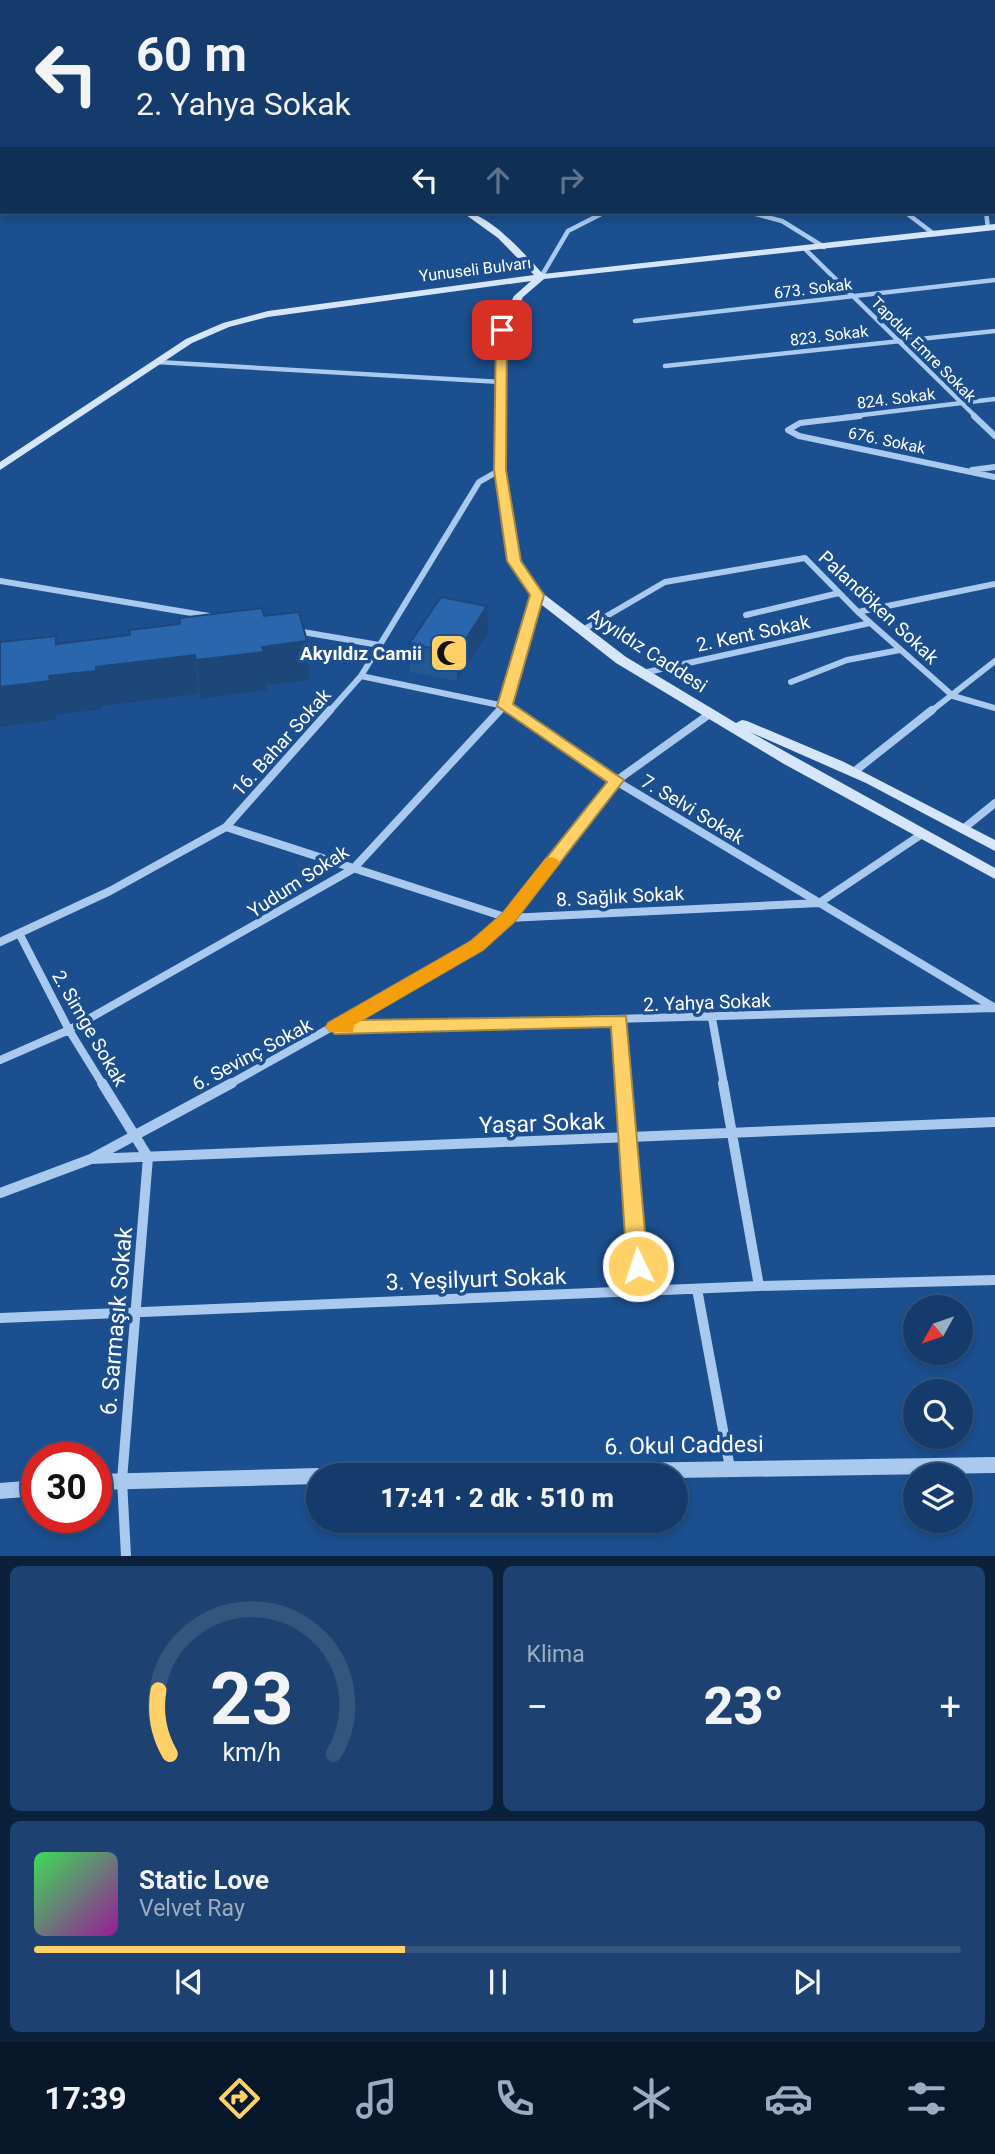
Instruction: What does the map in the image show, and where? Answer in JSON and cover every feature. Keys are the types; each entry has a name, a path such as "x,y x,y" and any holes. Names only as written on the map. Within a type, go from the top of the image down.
{"main road":[{"path":"469,214 501,236 541,277"},
{"name":"Yunuseli Bulvarı","path":"0,467 189,341 226,325 268,313 541,277 806,250 991,227"},
{"name":"Ayyıldız Caddesi","path":"541,277 519,296 502,330 501,382 500,470 514,561 537,595 581,631 642,673 995,874"},
{"name":"Ayyıldız Caddesi","path":"711,713 800,745 855,771 995,846"}],"street":[{"path":"541,277 568,231 601,214"},
{"path":"756,214 782,221 824,247"},
{"path":"908,214 934,234"},
{"name":"Tapduk Emre Sokak","path":"806,250 995,436"},
{"name":"673. Sokak","path":"635,321 995,280"},
{"name":"823. Sokak","path":"665,366 995,331"},
{"path":"157,362 501,382"},
{"name":"824. Sokak","path":"800,423 995,399"},
{"name":"676. Sokak","path":"800,423 789,430 799,436 995,477"},
{"path":"964,470 995,467"},
{"name":"16. Bahar Sokak","path":"0,942 110,891 226,827 361,676 479,482 500,470"},
{"name":"Palandöken Sokak","path":"581,631 665,582 805,558 858,612 953,696 995,708"},
{"path":"0,581 216,618"},
{"path":"858,612 995,584"},
{"path":"746,615 839,593"},
{"name":"Yudum Sokak","path":"0,1060 69,1030 252,929 353,869 505,706 537,595"},
{"name":"2. Kent Sokak","path":"642,673 870,623"},
{"path":"284,629 379,645"},
{"path":"791,682 847,660 900,650"},
{"path":"855,771 995,662"},
{"name":"7. Selvi Sokak","path":"361,676 505,706 616,780 995,1008"},
{"name":"6. Sevinç Sokak","path":"0,1193 91,1159 335,1027 477,946 508,918 616,780 711,713"},
{"path":"963,828 995,803"},
{"name":"8. Sağlık Sokak","path":"226,827 508,918 819,903"},
{"path":"819,903 922,834"},
{"name":"2. Simge Sokak","path":"20,934 69,1030 135,1135"},
{"name":"2. Yahya Sokak","path":"335,1027 620,1021 995,1008"},
{"path":"712,1018 759,1286"},
{"path":"620,1021 640,1291"},
{"name":"Yaşar Sokak","path":"91,1159 734,1135 995,1122"},
{"path":"135,1135 148,1157"},
{"name":"6. Sarmaşık Sokak","path":"126,1556 122,1480 138,1312 148,1157"},
{"name":"3. Yeşilyurt Sokak","path":"0,1318 759,1286 995,1280"},
{"path":"697,1289 730,1469"},
{"name":"6. Okul Caddesi","path":"688,1470 995,1465"},
{"path":"112,1481 306,1476"},
{"path":"0,1491 21,1489"}],"building":[{"path":"441,597 487,606 457,653 409,644"},
{"path":"262,608 264,616 299,612 307,641 262,647 264,652 196,660 195,655 96,667 96,671 49,676 50,681 0,687 0,642 56,636 56,644 130,635 129,630 180,624 179,618"}],"slow traffic":[{"path":"346,1027 335,1027 477,946 508,918 551,863"}],"place":[{"name":"Akyıldız Camii","path":"449,653"}],"route":[{"path":"502,330 500,470 514,561 537,595 505,706 616,780 508,918 477,946 335,1027 620,1021 638,1266"}]}
